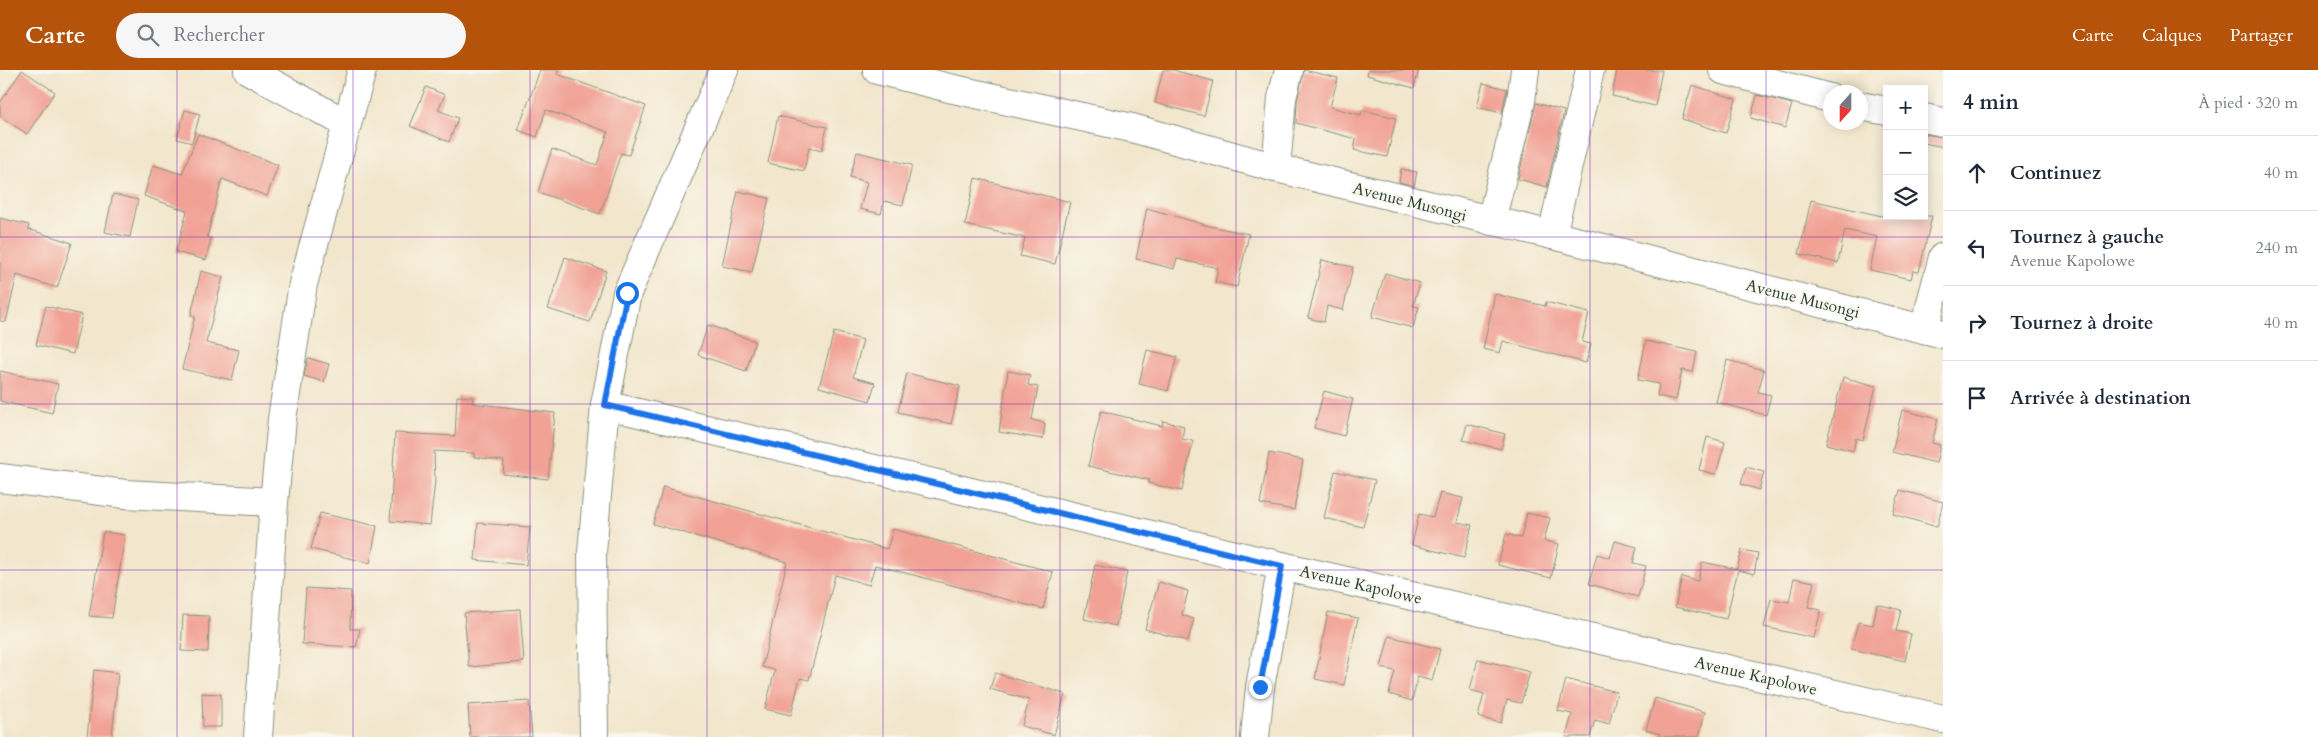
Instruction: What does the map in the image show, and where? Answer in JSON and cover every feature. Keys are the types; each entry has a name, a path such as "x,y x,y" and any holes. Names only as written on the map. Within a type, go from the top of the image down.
{"street":[{"path":"248,70 346,124"},
{"path":"258,737 274,502 282,420 303,284 362,70"},
{"path":"594,737 592,552 605,405 627,293 724,70"},
{"name":"Avenue Musongi","path":"881,70 949,88 1132,128 1276,168 1933,331"},
{"path":"1276,168 1282,98 1289,70"},
{"path":"1491,221 1521,101 1525,70"},
{"path":"1552,235 1590,70"},
{"path":"1723,70 1823,96"},
{"path":"1868,108 1883,111"},
{"path":"1928,119 1943,122"},
{"path":"1933,331 1943,257"},
{"name":"Avenue Kapolowe","path":"605,405 1282,566 1943,719"},
{"path":"0,478 125,494 274,502"},
{"path":"1255,737 1260,687 1282,566"}],"building":[{"path":"22,70 55,92 27,134 0,116 0,103"},
{"path":"540,70 559,70 557,74 646,106 629,155 621,153 600,214 538,192 552,149 597,165 608,132 546,110 537,137 518,130"},
{"path":"1163,70 1173,70 1213,81 1204,116 1155,103"},
{"path":"1304,70 1338,78 1330,107 1361,115 1362,110 1396,118 1387,157 1354,150 1356,139 1296,123 1297,101"},
{"path":"1368,70 1419,70 1414,88 1367,75"},
{"path":"1617,70 1662,70 1655,106 1612,96"},
{"path":"1483,83 1507,89 1502,113 1477,107"},
{"path":"1692,85 1736,99 1726,133 1682,119"},
{"path":"426,87 445,95 438,110 458,118 449,142 410,126"},
{"path":"1757,95 1792,104 1785,128 1751,118"},
{"path":"1536,103 1564,111 1547,187 1518,179"},
{"path":"185,110 200,114 192,143 177,139"},
{"path":"778,116 827,127 822,150 809,147 804,171 768,163"},
{"path":"198,134 278,165 267,196 222,179 207,237 211,238 206,260 176,252 187,211 144,196 153,165 182,174"},
{"path":"1928,135 1943,137 1943,147 1928,144"},
{"path":"857,152 912,165 903,205 884,201 881,214 860,209 867,182 850,177"},
{"path":"1401,169 1417,172 1414,186 1399,182"},
{"path":"975,178 1070,202 1055,264 1020,256 1025,238 965,225"},
{"path":"738,191 769,198 752,272 722,266"},
{"path":"113,194 138,200 130,237 105,232"},
{"path":"1811,200 1883,216 1883,220 1928,220 1928,216 1932,216 1919,272 1913,271 1911,279 1870,270 1877,237 1845,230 1838,263 1799,254"},
{"path":"1147,208 1209,226 1249,234 1237,287 1215,282 1218,268 1177,259 1174,269 1136,259"},
{"path":"0,218 29,225 28,229 72,243 57,288 17,275 6,322 0,321"},
{"path":"565,257 606,271 590,322 548,309"},
{"path":"1322,260 1353,267 1343,310 1327,306 1324,322 1308,318"},
{"path":"201,271 223,277 206,343 239,350 232,380 182,369 195,316 191,315"},
{"path":"1385,273 1420,283 1413,306 1419,307 1413,328 1372,317"},
{"path":"1495,294 1545,306 1546,302 1589,313 1582,342 1591,344 1586,363 1503,341 1500,353 1483,349"},
{"path":"46,306 82,315 73,354 36,345"},
{"path":"708,325 755,341 746,371 698,355"},
{"path":"834,332 863,340 853,377 875,383 870,401 819,387"},
{"path":"1646,341 1697,352 1693,372 1682,370 1676,400 1657,396 1659,384 1638,380"},
{"path":"1147,350 1177,357 1168,391 1139,384"},
{"path":"308,358 329,364 324,382 304,376"},
{"path":"1727,360 1764,370 1758,392 1771,395 1766,415 1716,402"},
{"path":"0,371 58,384 52,413 0,401"},
{"path":"1008,371 1030,375 1028,385 1038,387 1032,420 1045,423 1043,439 999,432"},
{"path":"907,373 960,386 951,424 898,412"},
{"path":"1843,377 1876,386 1863,440 1856,438 1853,451 1826,444"},
{"path":"1324,391 1353,399 1344,436 1314,428"},
{"path":"457,396 473,397 472,403 555,413 548,479 503,474 504,461 474,457 474,453 434,451 435,481 430,525 390,521 395,433 455,436"},
{"path":"1902,410 1938,419 1932,443 1940,445 1936,463 1892,452"},
{"path":"1101,411 1162,426 1163,421 1184,426 1182,439 1193,441 1182,491 1148,483 1149,480 1088,466"},
{"path":"1467,424 1505,434 1501,449 1463,440"},
{"path":"1707,437 1725,442 1716,474 1699,470"},
{"path":"1269,453 1303,460 1294,510 1260,504"},
{"path":"1746,467 1764,472 1759,490 1741,484"},
{"path":"1335,471 1375,480 1363,527 1324,518"},
{"path":"663,487 887,549 893,529 1053,572 1043,609 875,565 869,585 835,575 809,680 800,678 791,715 765,709 775,670 762,667 787,562 653,524"},
{"path":"1900,490 1943,502 1937,527 1893,514"},
{"path":"1440,493 1463,498 1457,522 1472,525 1464,558 1412,545 1419,514 1433,517"},
{"path":"320,513 377,526 370,563 311,549"},
{"path":"1527,513 1550,518 1544,541 1559,544 1551,578 1498,565 1506,534 1521,538"},
{"path":"478,523 530,527 526,565 475,560"},
{"path":"103,532 125,535 112,618 89,616"},
{"path":"1615,541 1637,547 1633,563 1646,566 1638,597 1589,584 1597,554 1610,558"},
{"path":"1742,550 1758,553 1754,574 1738,570 1726,619 1675,607 1682,577 1698,581 1702,562 1737,569"},
{"path":"1095,565 1127,572 1116,626 1084,619"},
{"path":"1794,578 1814,582 1808,607 1821,610 1814,638 1764,627 1771,599 1789,602"},
{"path":"1159,582 1188,591 1182,615 1194,619 1188,641 1145,629"},
{"path":"306,588 351,591 350,629 360,629 356,647 302,644"},
{"path":"1877,604 1901,610 1896,631 1911,634 1905,661 1851,649 1858,622 1873,625"},
{"path":"520,609 524,662 469,667 464,613"},
{"path":"1328,612 1358,618 1344,685 1315,679"},
{"path":"183,615 209,616 208,652 181,651"},
{"path":"1389,636 1440,649 1432,681 1418,677 1412,701 1389,694 1395,671 1381,668"},
{"path":"1478,659 1530,672 1521,703 1507,700 1501,723 1478,717 1484,694 1470,690"},
{"path":"94,670 118,673 112,737 87,737"},
{"path":"995,673 1065,694 1054,735 1022,726 1029,700 990,689"},
{"path":"1566,679 1617,692 1609,724 1595,720 1590,737 1566,737 1572,714 1558,711"},
{"path":"202,693 221,694 221,727 203,727"},
{"path":"1655,698 1705,712 1699,737 1659,737 1660,734 1646,730"},
{"path":"529,701 532,737 470,737 468,705"}],"route":[{"path":"627,293 605,405 1282,566 1260,687"}]}
